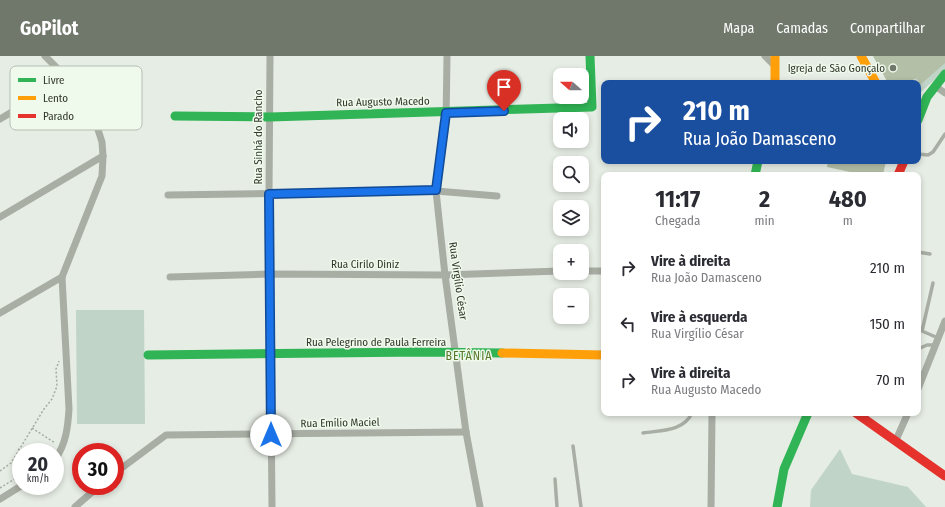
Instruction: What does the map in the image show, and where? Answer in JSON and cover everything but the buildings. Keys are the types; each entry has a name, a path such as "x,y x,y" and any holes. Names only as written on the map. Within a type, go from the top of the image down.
{"street":[{"name":"Rua Sinhá do Rancho","path":"270,56 269,194 272,507"},
{"name":"Rua Virgílio César","path":"447,56 446,113 436,190 444,275 457,354 466,432 480,507"},
{"name":"Rua Augusto Macedo","path":"175,116 270,117 592,108 590,56"},
{"path":"765,56 775,61 775,80"},
{"path":"861,56 874,80"},
{"path":"45,57 55,66"},
{"path":"921,113 927,97 945,74"},
{"path":"935,86 945,93"},
{"path":"0,119 10,113"},
{"path":"62,443 69,420 62,277 102,176 102,142 98,130"},
{"path":"0,217 103,156"},
{"path":"168,195 436,190 497,196"},
{"name":"Rua Cirilo Diniz","path":"170,277 270,274 444,275 553,271"},
{"path":"589,271 601,271"},
{"path":"0,313 62,277"},
{"path":"921,382 945,321"},
{"name":"Rua Pelegrino de Paula Ferreira","path":"148,355 271,355 422,352 457,354 601,355"},
{"path":"711,507 712,416"},
{"path":"777,507 784,469 807,416"},
{"path":"860,416 945,476"},
{"path":"896,440 907,416"},
{"name":"Rua Emílio Maciel","path":"124,466 166,435 466,432"},
{"path":"0,499 12,492"},
{"path":"75,507 89,495"}],"lane":[{"path":"921,154 928,155 933,152 945,134"},
{"path":"921,252 930,254"},
{"path":"934,283 922,331 938,342"},
{"path":"921,348 938,342"},
{"path":"643,433 680,427 688,421 690,416"},
{"path":"573,446 581,507"},
{"path":"556,478 557,507"}],"path":[{"path":"22,443 52,399 57,386 57,363 67,355"},
{"path":"32,428 54,443"},
{"path":"0,471 12,461"},
{"path":"0,488 12,481"}],"green space":[{"path":"905,56 945,56 945,70 921,92 921,80 915,80"},
{"path":"76,310 144,310 145,424 77,424"},
{"path":"840,449 852,474 908,487 926,507 810,507 811,490"}],"traffic: fast":[{"path":"175,116 270,117 592,107 590,56"},
{"path":"921,112 927,97 945,74"},
{"path":"756,172 757,164"},
{"path":"148,355 422,352 502,353"},
{"path":"777,507 784,469 807,416"}],"traffic: slow":[{"path":"775,56 775,80"},
{"path":"861,56 874,80"},
{"path":"502,353 601,355"}],"traffic: jam":[{"path":"899,172 903,164"},
{"path":"860,416 945,476"}],"place":[{"name":"Igreja de São Gonçalo","path":"893,68"}],"district":[{"name":"BETÂNIA","path":"469,356"}],"route":[{"path":"271,435 269,194 436,190 446,123 446,113 504,111"}]}
